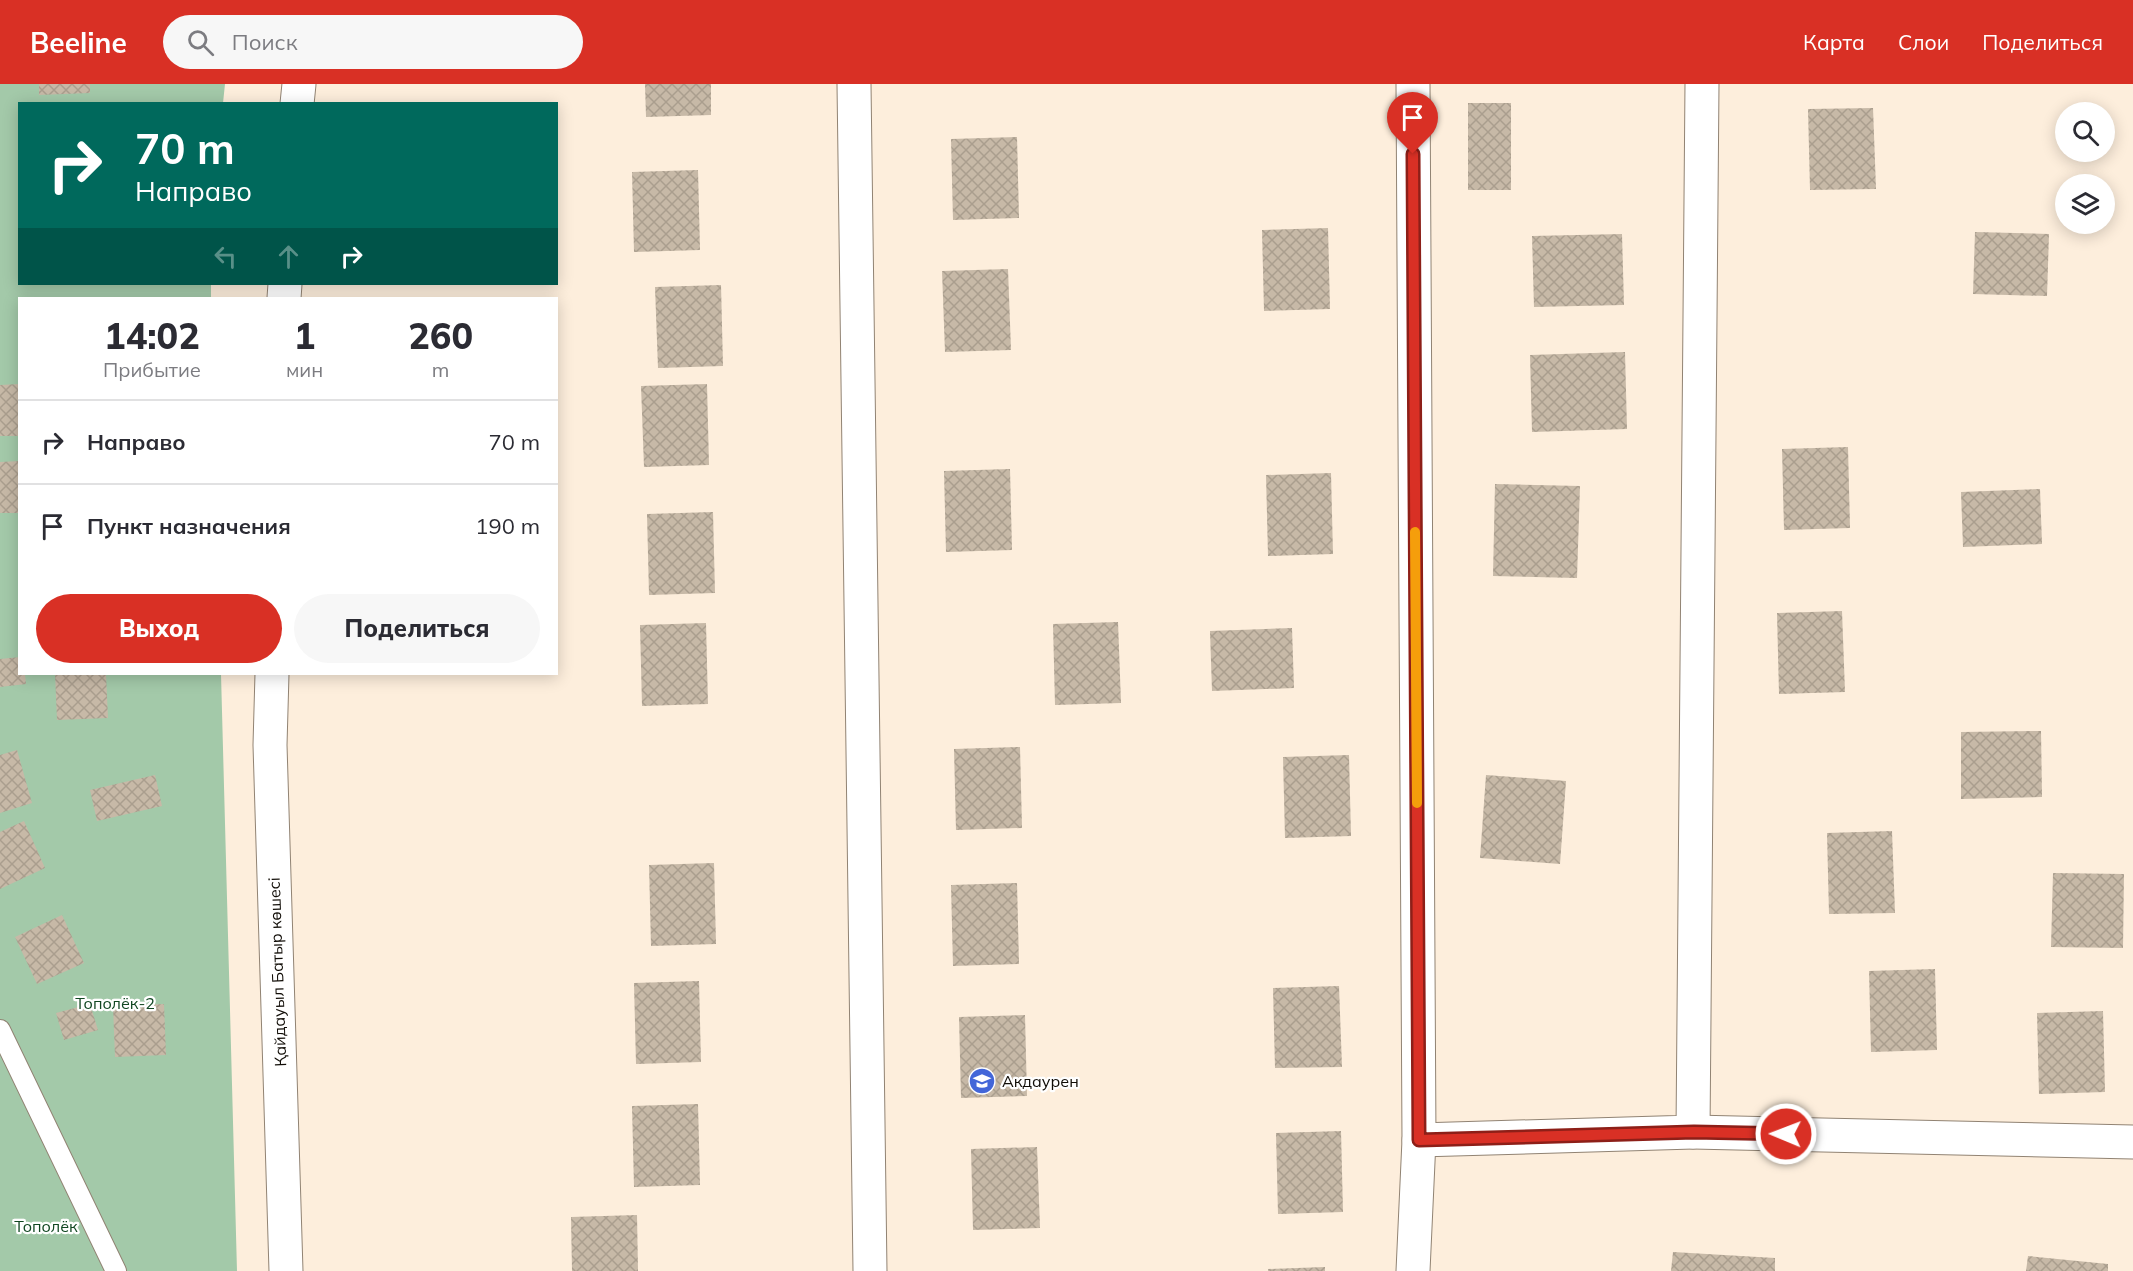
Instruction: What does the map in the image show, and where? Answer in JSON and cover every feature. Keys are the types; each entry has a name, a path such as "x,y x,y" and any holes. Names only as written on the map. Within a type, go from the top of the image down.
{"street":[{"path":"297,102 299,84"},
{"path":"854,84 870,1271"},
{"path":"1413,84 1419,1140 1413,1271"},
{"path":"1694,1132 1702,84"},
{"name":"Қайдауыл Батыр көшесі","path":"272,675 270,745 286,1271"},
{"path":"1419,1140 1694,1132 2133,1142"}],"lane":[{"path":"0,1030 116,1271"}],"green space":[{"name":"Тополёк-2","path":"0,84 225,84 223,102 18,102 18,285 211,285 211,297 18,297 18,675 221,675 237,1271 0,1271"}],"building":[{"path":"39,84 90,84 90,93 39,95"},
{"path":"645,84 711,84 711,115 646,117"},
{"path":"1468,103 1511,103 1511,190 1468,190"},
{"path":"1873,108 1876,189 1810,190 1808,109"},
{"path":"1017,137 1019,218 953,220 951,139"},
{"path":"698,170 700,250 634,252 632,172"},
{"path":"1328,228 1330,309 1264,311 1262,230"},
{"path":"1975,232 2049,234 2047,296 1973,294"},
{"path":"1622,234 1624,305 1534,307 1532,236"},
{"path":"1008,269 1011,350 945,352 942,271"},
{"path":"721,285 723,366 658,368 655,287"},
{"path":"1625,352 1627,429 1532,432 1530,355"},
{"path":"18,384 18,436 0,436 0,385"},
{"path":"707,384 709,465 644,467 641,386"},
{"path":"1848,447 1850,528 1784,530 1782,449"},
{"path":"18,461 18,513 0,513 0,462"},
{"path":"1010,469 1012,550 946,552 944,471"},
{"path":"1331,473 1333,554 1268,556 1266,475"},
{"path":"1495,484 1580,486 1577,578 1493,576"},
{"path":"2040,489 2042,544 1963,547 1961,492"},
{"path":"713,512 715,593 649,595 647,514"},
{"path":"1842,611 1845,692 1779,694 1777,613"},
{"path":"1118,622 1121,703 1055,705 1053,624"},
{"path":"706,623 708,704 642,706 640,625"},
{"path":"1292,628 1294,688 1212,691 1210,631"},
{"path":"18,657 18,675 25,675 26,684 0,687 0,659"},
{"path":"55,675 106,675 108,718 57,720"},
{"path":"2041,731 2042,797 1961,799 1961,732"},
{"path":"1020,747 1022,828 956,830 954,749"},
{"path":"17,750 32,803 0,813 0,755"},
{"path":"1349,755 1351,836 1285,838 1283,757"},
{"path":"155,775 162,806 97,821 90,790"},
{"path":"1486,775 1566,781 1560,864 1480,858"},
{"path":"24,821 45,868 0,889 0,832"},
{"path":"1892,831 1895,913 1829,914 1827,833"},
{"path":"714,863 716,944 651,946 649,865"},
{"path":"2053,873 2124,874 2123,948 2051,947"},
{"path":"1017,883 1019,964 953,966 951,885"},
{"path":"62,915 84,963 37,984 15,937"},
{"path":"1935,969 1937,1050 1871,1052 1869,971"},
{"path":"699,981 701,1062 636,1064 634,983"},
{"path":"1339,986 1342,1067 1275,1068 1273,988"},
{"path":"90,1004 98,1030 64,1040 56,1013"},
{"path":"164,1004 166,1055 115,1057 113,1006"},
{"path":"2103,1011 2105,1092 2039,1094 2037,1013"},
{"path":"1025,1015 1027,1096 961,1098 959,1017"},
{"path":"698,1104 700,1185 634,1187 632,1106"},
{"path":"1341,1131 1343,1212 1278,1214 1276,1133"},
{"path":"1037,1147 1040,1228 973,1230 971,1149"},
{"path":"637,1215 638,1271 572,1271 571,1217"},
{"path":"1673,1252 1775,1258 1775,1271 1671,1271"},
{"path":"2028,1256 2108,1264 2108,1271 2026,1271"},
{"path":"1325,1267 1325,1271 1268,1271 1268,1269"}],"slow traffic":[{"path":"1415,532 1417,803"}],"place":[{"name":"Акдаурен","path":"982,1081"}],"route":[{"path":"1413,154 1419,1140 1694,1132 1786,1134"}],"park label":[{"name":"Тополёк","path":"46,1226"}]}
